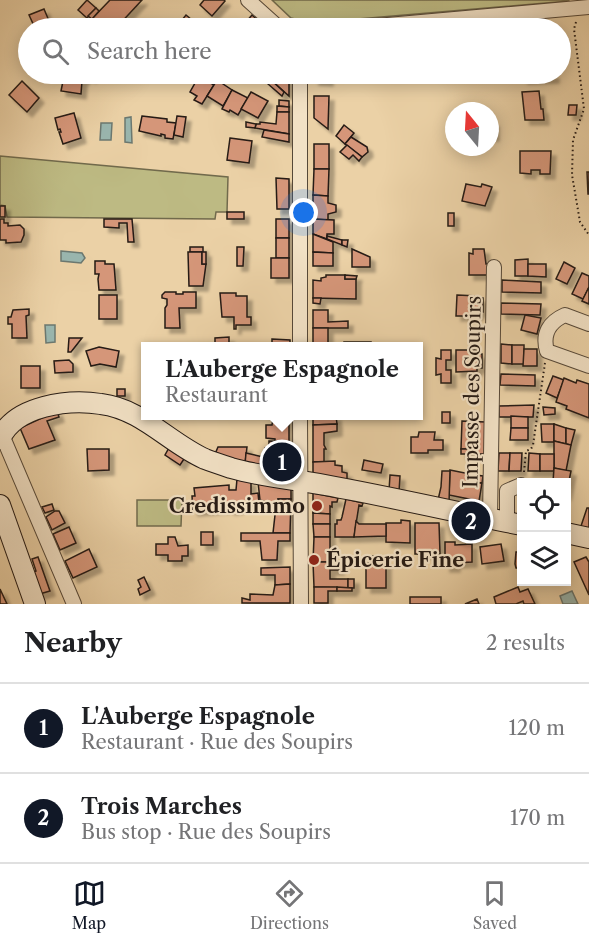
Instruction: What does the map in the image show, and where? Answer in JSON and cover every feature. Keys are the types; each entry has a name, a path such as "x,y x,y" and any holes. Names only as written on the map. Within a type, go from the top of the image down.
{"main road":[{"path":"1,435 30,412 57,403 101,404 123,409 141,418"},
{"path":"145,420 204,458 259,475 506,521"},
{"path":"0,505 35,604"},
{"path":"571,534 589,538"}],"street":[{"path":"248,0 268,18"},
{"path":"464,18 584,7"},
{"path":"300,84 300,342"},
{"name":"Impasse des Soupirs","path":"494,267 506,521"},
{"path":"589,324 565,315 556,319 545,332 544,342 547,351 589,366"},
{"path":"300,420 301,604"},
{"path":"1,435 74,604"},
{"path":"506,521 507,491 517,484"}],"path":[{"path":"584,7 574,28 584,109 573,140 572,175 580,222 589,235"},
{"path":"522,478 526,451 533,445 547,351"}],"shaded area":[{"path":"272,0 569,1 370,18 291,18"},
{"path":"0,156 228,177 227,212 216,212 215,219 7,217 5,206 0,205"},
{"path":"137,500 182,500 181,526 137,526"}],"water":[{"path":"131,117 132,143 125,142 125,118"},
{"path":"101,123 112,123 111,140 100,140"},
{"path":"61,251 82,253 85,258 81,263 61,261"},
{"path":"45,325 55,325 55,342 46,343"},
{"path":"572,591 578,604 563,604 560,596"}],"building":[{"path":"87,0 96,8 87,18 78,10"},
{"path":"110,0 142,0 125,18 93,18"},
{"path":"204,0 225,1 212,16 200,5"},
{"path":"96,8 99,11 93,18 88,16"},
{"path":"44,9 48,18 30,18 29,15"},
{"path":"19,84 25,84 39,98 27,112 9,95"},
{"path":"62,84 82,84 81,94 61,91"},
{"path":"194,84 214,85 202,104 194,100 197,96 190,92"},
{"path":"214,84 223,84 232,90 223,106 207,96"},
{"path":"268,84 275,84 284,92 282,96"},
{"path":"276,84 289,84 289,96"},
{"path":"232,90 248,98 238,115 230,110 229,112 222,109"},
{"path":"539,91 544,120 525,120 522,92"},
{"path":"251,92 268,101 258,118 241,109"},
{"path":"314,96 329,96 328,129 314,118"},
{"path":"279,100 289,101 289,107 279,106"},
{"path":"569,105 577,105 576,115 568,115"},
{"path":"277,106 289,107 289,112 277,112"},
{"path":"277,112 289,112 289,134 255,128 260,122 276,124"},
{"path":"74,113 81,138 63,144 55,118"},
{"path":"142,116 167,119 167,122 176,123 173,139 165,138 165,135 161,134 161,136 139,131"},
{"path":"177,116 186,117 183,137 174,135"},
{"path":"246,122 256,124 255,128 246,127"},
{"path":"344,125 354,133 345,144 336,136"},
{"path":"264,130 289,134 289,142 262,137"},
{"path":"351,137 367,147 368,152 362,157 345,144"},
{"path":"230,138 252,141 249,163 227,160"},
{"path":"314,144 329,144 329,169 314,169"},
{"path":"347,145 362,157 359,161 353,155 349,159 340,152"},
{"path":"520,151 551,151 550,174 540,174 540,170 531,170 531,174 520,173"},
{"path":"314,169 329,169 328,196 313,195"},
{"path":"587,172 589,172 589,194 588,194"},
{"path":"276,178 289,179 289,209 277,209"},
{"path":"466,184 481,187 482,184 492,187 485,206 462,201"},
{"path":"313,195 328,196 328,203 336,205 336,212 328,214 328,220 313,219"},
{"path":"0,206 5,206 5,217 0,217"},
{"path":"227,212 244,212 244,219 227,219"},
{"path":"448,213 454,213 454,226 448,226"},
{"path":"0,219 4,219 4,223 8,223 8,226 20,225 24,229 21,242 6,243 6,240 0,240"},
{"path":"104,219 132,219 134,242 128,242 127,223 119,223 119,228 104,227"},
{"path":"276,219 289,219 289,238 276,238"},
{"path":"313,219 334,220 334,234 327,234 327,239 313,234"},
{"path":"313,234 333,242 333,253 313,252"},
{"path":"327,236 342,240 342,245 327,239"},
{"path":"276,238 289,238 289,258 276,258"},
{"path":"342,240 348,240 347,247 342,245"},
{"path":"190,247 203,247 203,252 190,252"},
{"path":"237,247 244,247 243,266 237,266"},
{"path":"352,249 370,257 370,267 352,267"},
{"path":"473,249 484,249 488,275 469,275 469,253 473,254"},
{"path":"188,252 202,252 202,264 206,264 203,286 189,286"},
{"path":"202,252 206,252 206,264 202,264"},
{"path":"313,252 333,253 333,266 313,266"},
{"path":"271,258 289,258 289,278 271,278"},
{"path":"528,259 528,276 515,276 515,260"},
{"path":"95,261 114,264 116,290 99,290 99,274 95,274"},
{"path":"564,262 575,268 567,284 556,279"},
{"path":"528,264 546,264 546,277 528,276"},
{"path":"582,273 589,276 589,287 583,299 572,294"},
{"path":"326,275 345,275 345,279 356,279 356,299 313,298 313,280 321,281 321,278"},
{"path":"345,275 357,276 356,279 345,279"},
{"path":"502,280 541,282 541,293 502,292"},
{"path":"589,287 589,304 582,301"},
{"path":"165,292 183,294 183,292 196,292 196,308 179,308 180,328 165,328 167,299 162,298 162,295"},
{"path":"220,293 247,296 247,317 251,317 251,325 236,325 234,329 234,317 222,317"},
{"path":"99,295 117,295 117,319 99,319"},
{"path":"457,295 483,298 483,312 478,312 478,315 456,316"},
{"path":"313,298 321,298 320,304 313,303"},
{"path":"501,303 541,304 540,315 501,314"},
{"path":"29,309 29,315 26,316 27,338 12,338 12,324 8,324 8,317 11,317 13,310"},
{"path":"313,310 328,310 328,322 348,321 348,328 313,328"},
{"path":"525,315 541,318 537,334 521,330"},
{"path":"313,328 328,328 328,342 313,342"},
{"path":"229,337 229,342 215,342 215,338"},
{"path":"69,338 82,338 71,352 68,352"},
{"path":"272,339 290,340 290,342 272,342"},
{"path":"501,344 512,345 512,364 501,363"},
{"path":"512,345 524,345 524,364 512,364"},
{"path":"99,347 119,351 116,367 100,364 91,366 86,351"},
{"path":"524,349 537,349 537,366 523,366"},
{"path":"441,350 451,350 451,360 446,360 446,370 451,370 451,383 441,383 441,374 436,375 436,358 441,359"},
{"path":"456,350 477,350 477,354 482,354 482,368 477,368 477,371 456,372"},
{"path":"69,360 73,364 73,372 55,373 54,361"},
{"path":"21,366 40,366 40,388 21,388"},
{"path":"501,374 535,375 535,386 500,385"},
{"path":"553,376 564,380 557,398 546,393"},
{"path":"564,378 576,383 577,380 589,384 589,418 566,409 567,406 556,402"},
{"path":"117,389 125,389 125,396 117,396"},
{"path":"534,405 533,417 499,417 499,406"},
{"path":"543,407 555,408 555,414 544,415"},
{"path":"57,411 59,417 47,421 55,440 29,449 20,428"},
{"path":"442,412 450,412 450,423 442,423"},
{"path":"511,416 528,417 528,428 511,428"},
{"path":"273,420 289,420 289,442 266,438 266,425 272,425"},
{"path":"313,420 336,420 337,424 313,425"},
{"path":"462,421 485,422 485,454 471,454 471,449 461,449"},
{"path":"337,424 337,431 324,433 326,449 324,449 324,462 313,462 313,425"},
{"path":"541,424 554,424 554,442 542,442"},
{"path":"554,424 566,428 566,444 554,441"},
{"path":"511,428 528,428 528,440 510,440"},
{"path":"566,428 575,430 571,445 566,444"},
{"path":"419,432 435,432 434,440 443,440 443,450 411,453 411,437 418,437"},
{"path":"269,441 289,442 289,452 269,449"},
{"path":"554,441 571,445 566,471 554,468"},
{"path":"170,446 186,456 180,465 165,455"},
{"path":"218,447 247,447 245,464 215,454"},
{"path":"265,448 289,452 289,469 272,469 272,459 264,457"},
{"path":"87,449 109,449 109,470 88,471"},
{"path":"461,449 471,449 471,454 461,454"},
{"path":"246,453 272,459 272,469 245,464"},
{"path":"499,453 510,453 509,471 498,471"},
{"path":"510,453 522,453 521,471 509,471"},
{"path":"529,453 540,454 540,471 528,471"},
{"path":"540,454 554,454 554,471 540,471"},
{"path":"364,460 383,464 381,473 362,470"},
{"path":"335,461 335,465 342,466 342,472 347,473 347,480 313,476 313,462"},
{"path":"554,468 571,471 570,478 553,478"},
{"path":"450,470 475,475 473,482 482,483 479,501 449,495"},
{"path":"442,471 450,471 449,503 438,500"},
{"path":"390,475 400,476 399,492 389,491"},
{"path":"475,475 483,476 482,483 473,482"},
{"path":"237,479 251,481 251,494 258,493 259,503 230,510 230,508 193,511 194,488 229,485 229,490 236,490"},
{"path":"258,482 291,488 291,499 278,499 278,506 260,500"},
{"path":"313,493 338,498 337,502 332,502 332,507 330,506 330,514 313,513"},
{"path":"278,499 291,499 290,533 273,533"},
{"path":"346,499 363,503 362,506 359,505 354,537 335,537 335,524 337,520 341,520"},
{"path":"52,504 54,510 45,513 42,507"},
{"path":"587,508 589,508 589,530 580,529"},
{"path":"59,511 65,523 52,530 46,517"},
{"path":"313,513 330,514 330,524 313,524"},
{"path":"401,520 410,521 410,543 386,542 386,523 401,523"},
{"path":"356,521 359,524 386,524 386,536 354,537"},
{"path":"415,523 439,523 440,554 415,554"},
{"path":"313,524 330,524 330,537 314,537"},
{"path":"69,527 76,543 60,550 53,534"},
{"path":"201,532 213,532 213,545 201,545"},
{"path":"241,533 290,533 290,541 278,541 277,560 262,560 260,541 241,541"},
{"path":"168,537 175,537 178,546 188,545 188,556 182,556 182,561 168,561 168,555 156,555 156,544 168,544"},
{"path":"314,537 330,537 330,562 313,562"},
{"path":"445,542 455,542 455,545 472,544 472,562 455,563 455,567 445,567"},
{"path":"501,544 504,561 482,564 480,547"},
{"path":"89,549 97,567 73,578 65,561"},
{"path":"516,552 517,552 517,568"},
{"path":"372,556 383,557 383,563 372,563"},
{"path":"38,557 50,591 36,595 29,574 36,571 32,559"},
{"path":"586,557 589,562 589,595 574,562"},
{"path":"313,562 339,562 339,570 330,570 330,579 348,579 348,588 314,587"},
{"path":"366,563 386,563 386,588 366,588"},
{"path":"290,567 290,584 275,585 275,575 261,575 261,568"},
{"path":"144,577 150,590 140,595 138,589 141,587 138,580"},
{"path":"348,579 354,579 354,588 348,588"},
{"path":"290,584 290,603 242,603 242,598 250,600 250,594 273,595 275,585"},
{"path":"314,587 337,587 337,591 328,591 328,603 314,603"},
{"path":"337,587 352,588 352,591 337,591"},
{"path":"518,587 520,592 528,589 535,604 524,604 523,601 516,604 496,604 494,597"},
{"path":"0,589 7,604 0,604"},
{"path":"410,597 441,597 441,604 410,604"},
{"path":"477,599 479,604 465,604"}],"place":[{"name":"L'Auberge Espagnole","path":"282,462"},
{"name":"Credissimmo","path":"317,506"},
{"name":"Trois Marches","path":"471,521"},
{"name":"Épicerie Fine","path":"314,560"}]}
